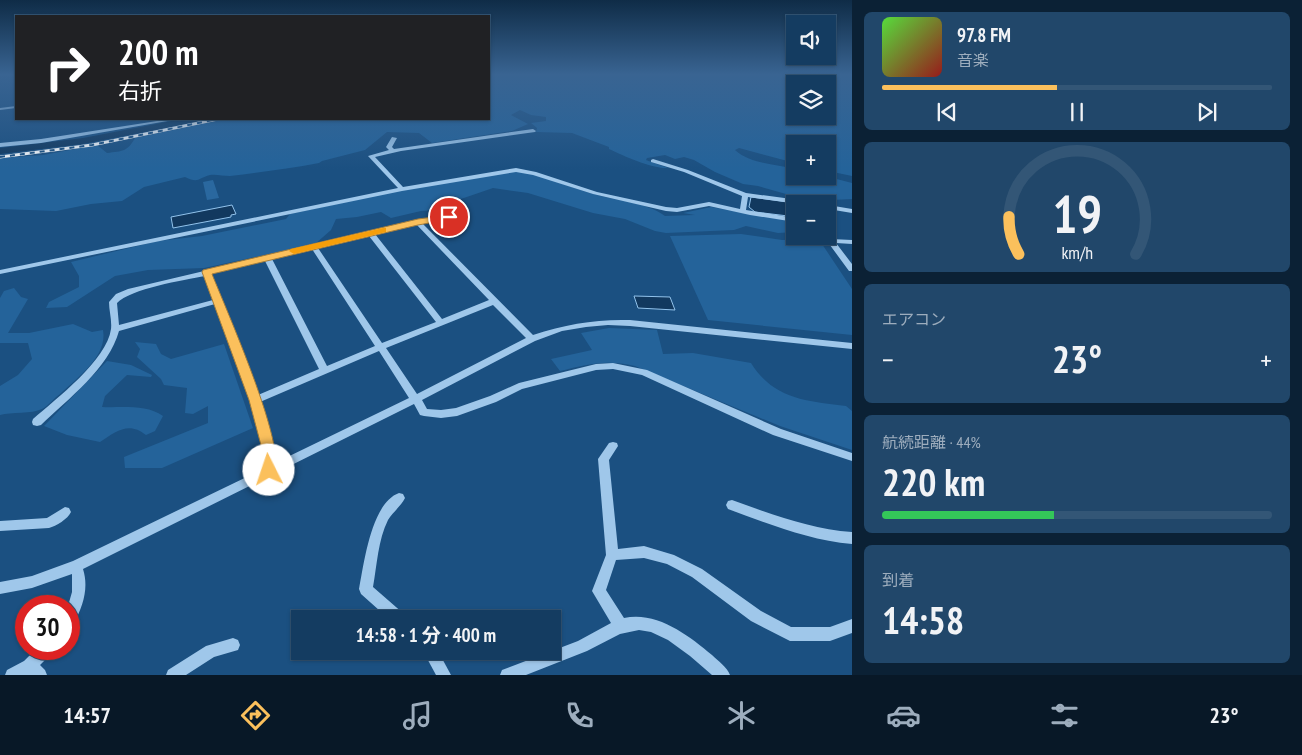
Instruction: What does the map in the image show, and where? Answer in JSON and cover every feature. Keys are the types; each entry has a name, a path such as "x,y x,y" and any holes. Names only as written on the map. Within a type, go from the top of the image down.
{"street":[{"path":"0,109 15,107"},
{"path":"0,145 41,141 154,121"},
{"path":"402,189 372,156 394,151 534,131"},
{"path":"394,138 389,147 394,151"},
{"path":"653,161 686,170 746,195 786,200"},
{"path":"0,272 402,189 516,170 534,173 595,193 666,209 677,210 709,204 786,218"},
{"path":"742,211 746,195"},
{"path":"836,208 852,211"},
{"path":"37,422 95,366 110,344 115,329 113,302 118,296 207,272 370,233 418,222 465,215"},
{"path":"418,222 532,339"},
{"path":"370,233 441,323"},
{"path":"852,242 831,241 852,269"},
{"path":"314,247 424,412 441,414 457,412 493,399 519,386 596,367 613,366 644,372 777,432 852,457"},
{"path":"267,258 325,371"},
{"path":"207,272 255,400 269,449 269,470"},
{"path":"115,329 217,301"},
{"path":"255,400 495,301"},
{"path":"0,588 32,582 76,566 416,399 532,339 560,330 608,322 852,346"},
{"path":"612,446 603,460 612,554 599,591 621,626"},
{"path":"389,610 366,589 378,529 391,505 399,498"},
{"path":"732,505 780,522 832,537 852,538"},
{"path":"0,526 49,523 65,512"},
{"path":"612,554 644,552 669,559 697,573 756,616 790,634 830,634 852,626"},
{"path":"76,566 81,579 78,595"},
{"path":"507,675 583,646 621,626 639,623 662,630 684,642 723,675"},
{"path":"173,675 211,651 233,644"},
{"path":"435,660 444,675"},
{"path":"12,675 35,670"}],"shaded area":[{"path":"490,106 786,106 786,125 836,125 836,106 852,106 852,176 836,173 836,135 786,135 786,161 739,148 735,150 741,155 756,161 786,167 786,185 836,185 836,179 852,183 852,199 836,200 836,195 790,195 743,184 684,157 675,159 665,155 647,158 646,160 668,168 646,164 572,133 536,132 537,128 531,123 546,121 546,117 531,115 520,110 511,115 528,124 512,131 432,143 419,133 387,132 365,150 319,163 230,176 210,175 196,180 185,177 144,187 122,201 91,204 56,211 0,209 0,158 43,155 97,145 107,153 124,150 130,146 135,138 221,120 490,120"},
{"path":"516,171 536,175 594,194 640,205 665,216 695,215 683,213 711,207 786,220 786,233 778,233 746,226 734,230 666,233 655,231 625,219 593,213 528,193 493,188 458,200 453,209 421,211 391,218 381,212 336,219 331,230 315,244 204,268 148,270 115,276 67,307 46,308 49,302 79,287 79,276 71,262 158,241 202,236 286,219 290,214 402,190"},
{"path":"751,197 786,202 786,216 755,212 749,207"},
{"path":"232,205 236,214 231,215 231,217 173,228 171,217"},
{"path":"741,234 786,240 786,245 823,245 852,289 852,335 708,320 670,236"},
{"path":"14,288 21,297 28,299 8,333 29,333 73,324 92,332 103,330 103,340 101,349 90,366 44,408 33,412 0,415 0,386 18,375 32,359 28,343 0,343 0,298 4,291"},
{"path":"634,296 670,297 675,310 638,308"},
{"path":"609,328 657,330 663,354 693,353 751,363 770,385 781,392 805,400 846,406 852,411 852,450 780,426 635,366 615,363 588,364 560,371 551,359 592,350 581,333"},
{"path":"135,342 156,344 161,354 171,359 224,344 253,428 162,468 125,468 124,457 208,423 208,406 193,414 185,413 187,388 164,385 161,379 137,357 140,349"},
{"path":"107,361 131,365 152,375 151,377 127,375 105,396 102,407 134,407 156,412 163,416 155,431 146,435 134,429 123,429 100,442 67,435 44,426"}],"building":[{"path":"213,180 219,198 207,200 203,182"}],"waterway":[{"path":"0,151 83,141 192,120"}],"railway":[{"path":"0,157 92,145 213,120"}],"slow traffic":[{"path":"294,251 383,230"}],"route":[{"path":"269,470 269,449 255,400 207,272 418,222 449,217"}]}
